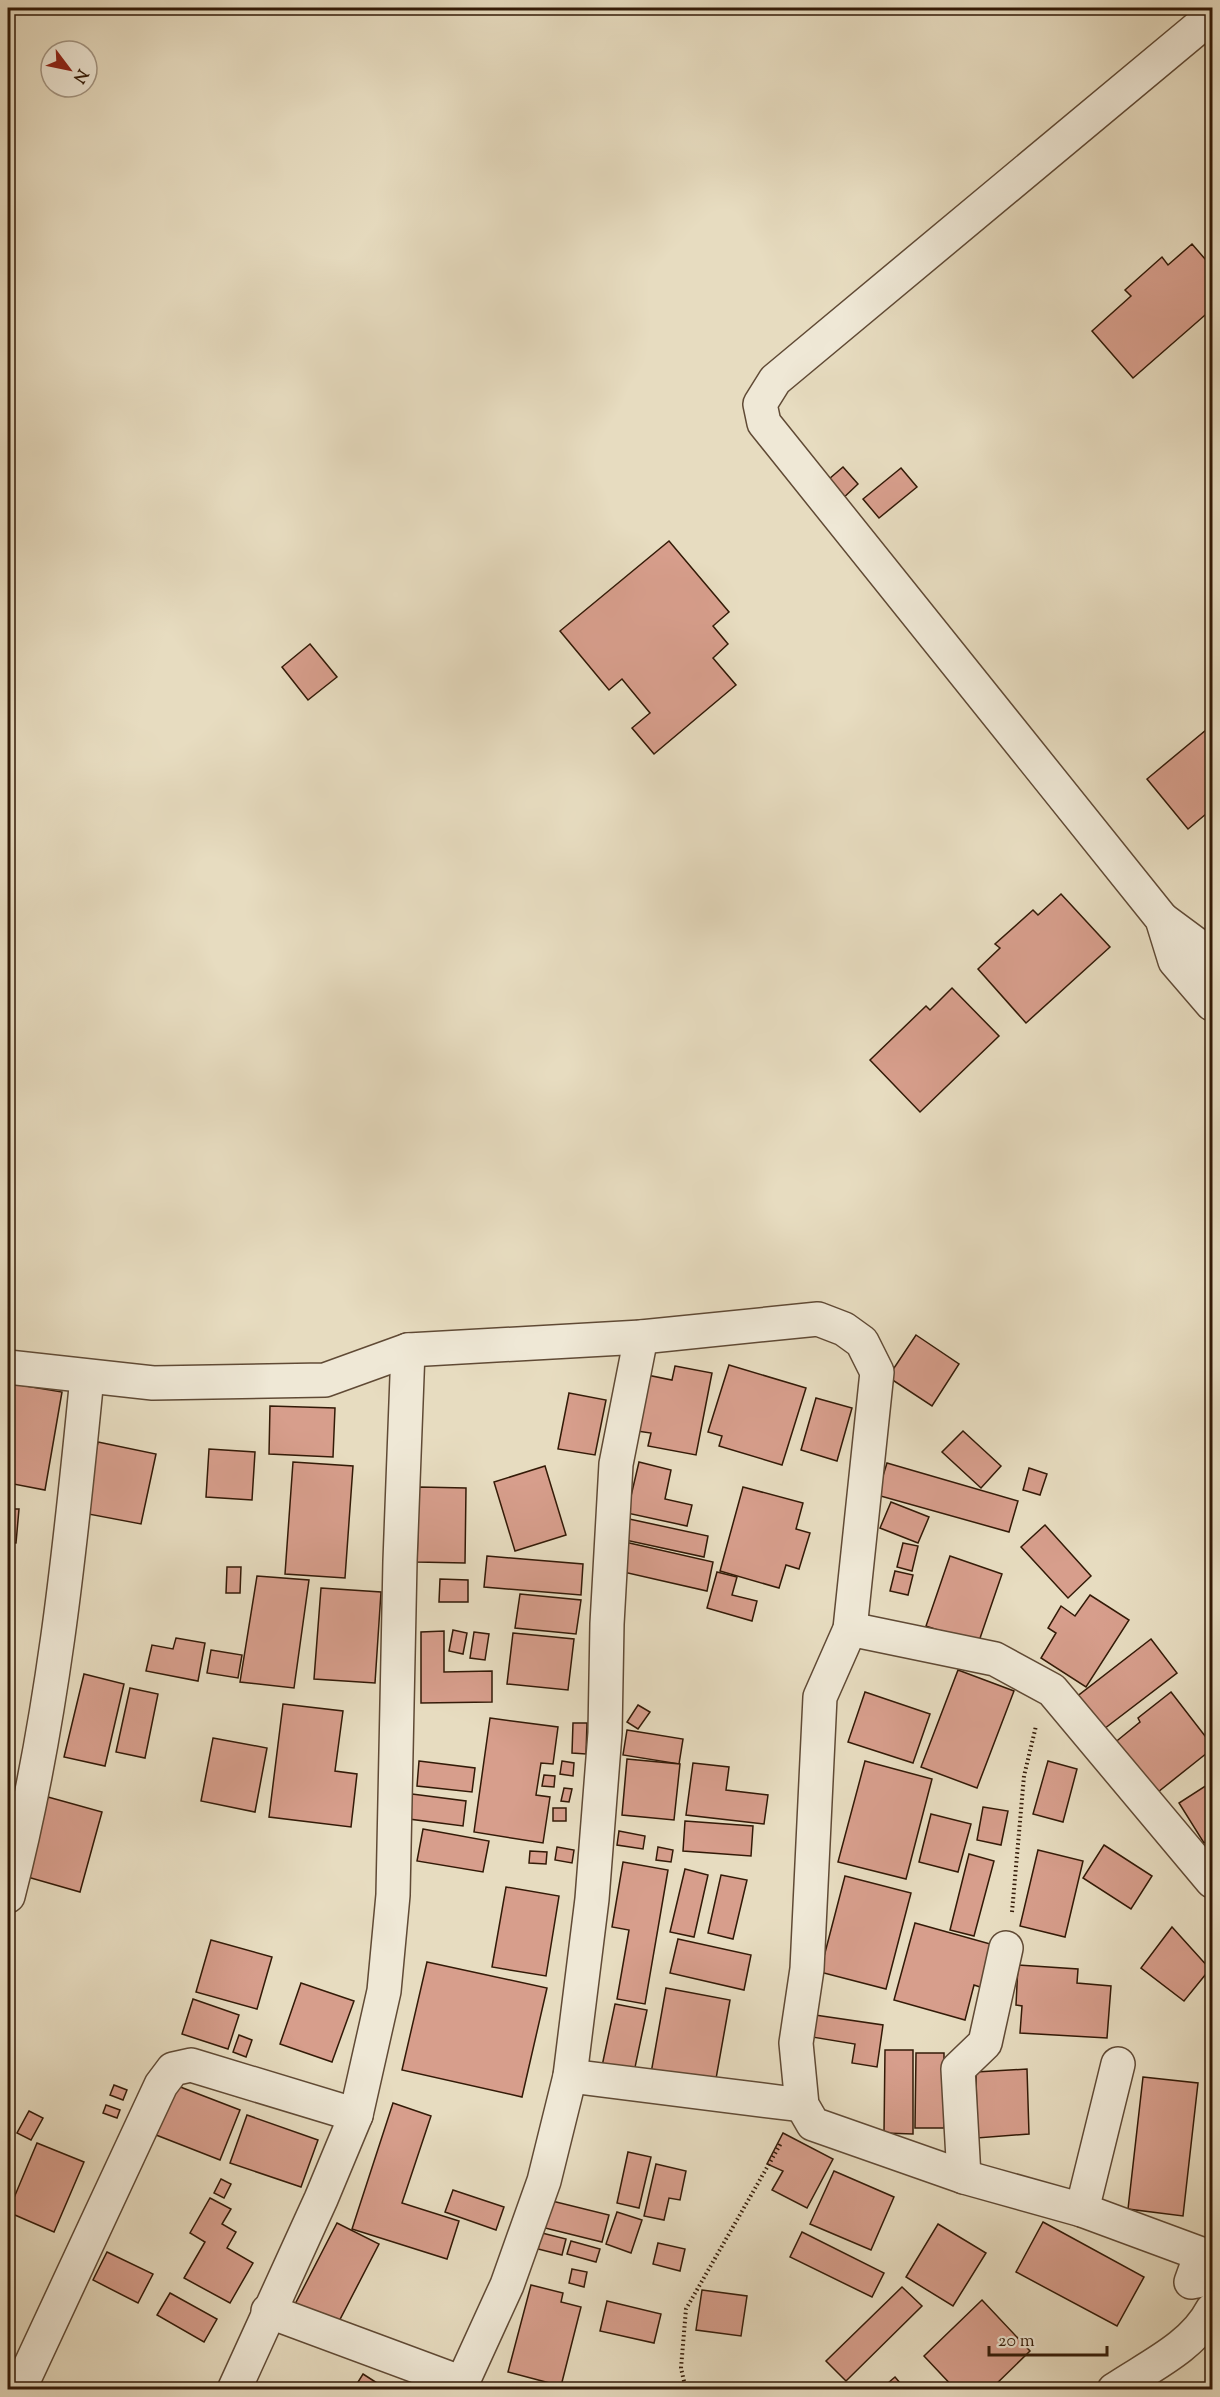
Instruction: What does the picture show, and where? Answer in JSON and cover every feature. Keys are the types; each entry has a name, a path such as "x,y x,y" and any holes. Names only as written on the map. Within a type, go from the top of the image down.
{"street":[{"path":"1212,16 775,380 760,404 764,423 1162,919 1212,956"},
{"path":"1162,919 1175,960 1212,1004"},
{"path":"8,1367 153,1383 325,1380 408,1350 641,1337 818,1319 844,1329 862,1342 877,1372 850,1629 820,1697 807,1970 796,2043 802,2105 813,2124 964,2177 1082,2210 1201,2254 1205,2275"},
{"path":"268,2311 460,2386 507,2285 544,2181 570,2076 592,1899 605,1733 607,1624 616,1464 641,1337"},
{"path":"234,2390 268,2311 321,2199 356,2115 384,1991 393,1895 400,1561 408,1350"},
{"path":"8,1896 17,1820 57,1642 74,1512 87,1377"},
{"path":"850,1629 994,1659 1052,1690 1212,1881"},
{"path":"964,2177 958,2069 985,2043 1006,1948"},
{"path":"1082,2210 1118,2064"},
{"path":"19,2390 161,2085 173,2069 191,2065 356,2115"},
{"path":"570,2076 802,2105"},
{"path":"1114,2390 1184,2344 1205,2325 1212,2310"}],"path":[{"path":"1006,1948 1015,1890 1024,1776 1034,1731 1052,1690"},
{"path":"686,2390 681,2368 686,2309 802,2105"}],"building":[{"path":"1192,244 1212,267 1212,309 1133,378 1092,331 1131,296 1125,290 1162,257 1168,265"},
{"path":"843,467 858,484 838,503 822,485"},
{"path":"901,468 917,487 879,518 863,499"},
{"path":"669,541 729,612 713,626 728,644 713,658 736,685 654,754 632,728 650,713 622,679 609,690 560,631"},
{"path":"310,644 337,677 308,700 282,667"},
{"path":"1212,725 1212,809 1188,829 1147,779"},
{"path":"1061,894 1110,947 1026,1023 978,969 1000,948 995,944 1033,910 1038,915"},
{"path":"952,988 999,1036 920,1112 870,1060 926,1006 930,1010"},
{"path":"916,1335 959,1364 932,1406 888,1377"},
{"path":"729,1365 806,1388 782,1465 719,1446 722,1436 708,1432"},
{"path":"675,1366 712,1373 696,1455 648,1446 651,1433 631,1430 642,1374 672,1380"},
{"path":"8,1383 62,1392 45,1490 8,1483"},
{"path":"569,1393 606,1400 595,1455 558,1449"},
{"path":"816,1398 852,1408 837,1461 801,1450"},
{"path":"270,1406 335,1408 333,1457 269,1454"},
{"path":"963,1431 1001,1466 981,1488 942,1452"},
{"path":"98,1442 156,1454 141,1524 83,1513"},
{"path":"209,1449 255,1452 252,1500 206,1497"},
{"path":"293,1462 353,1466 345,1578 285,1574"},
{"path":"639,1462 671,1470 665,1499 692,1505 687,1526 627,1513"},
{"path":"887,1463 1018,1501 1009,1532 877,1495"},
{"path":"545,1466 566,1535 515,1551 494,1482"},
{"path":"1029,1468 1047,1474 1040,1495 1023,1490"},
{"path":"419,1487 466,1488 465,1563 417,1562"},
{"path":"743,1487 803,1503 796,1529 810,1533 799,1569 786,1565 779,1588 720,1571"},
{"path":"891,1502 929,1517 918,1543 880,1528"},
{"path":"8,1509 19,1509 16,1543 8,1542"},
{"path":"620,1517 708,1536 704,1557 616,1538"},
{"path":"1045,1525 1091,1576 1068,1598 1021,1547"},
{"path":"625,1542 713,1562 707,1591 619,1571"},
{"path":"903,1543 918,1546 912,1571 897,1567"},
{"path":"487,1556 583,1564 581,1595 484,1587"},
{"path":"950,1556 1002,1574 978,1644 926,1626"},
{"path":"227,1567 241,1567 240,1593 226,1593"},
{"path":"895,1571 913,1575 908,1595 890,1591"},
{"path":"717,1572 737,1577 732,1595 757,1601 752,1621 707,1608"},
{"path":"257,1576 309,1580 294,1688 240,1682"},
{"path":"440,1579 468,1580 468,1602 439,1602"},
{"path":"321,1588 381,1592 375,1683 314,1679"},
{"path":"520,1594 581,1600 576,1634 515,1628"},
{"path":"1090,1595 1129,1620 1086,1687 1041,1658 1056,1633 1048,1628 1061,1606 1075,1616"},
{"path":"453,1630 467,1633 463,1654 449,1651"},
{"path":"444,1631 444,1672 492,1671 492,1702 421,1703 421,1632"},
{"path":"474,1632 489,1634 485,1660 470,1658"},
{"path":"513,1633 574,1639 568,1690 507,1684"},
{"path":"176,1638 205,1643 198,1681 146,1671 152,1645 173,1649"},
{"path":"1151,1639 1177,1673 1100,1732 1075,1698"},
{"path":"211,1650 242,1655 238,1678 207,1673"},
{"path":"958,1670 1014,1691 977,1788 921,1767"},
{"path":"84,1674 124,1684 105,1766 64,1757"},
{"path":"130,1688 158,1694 145,1758 116,1752"},
{"path":"865,1692 930,1714 913,1763 848,1742"},
{"path":"1171,1692 1212,1745 1212,1749 1153,1796 1113,1744 1140,1722 1138,1718"},
{"path":"283,1704 343,1711 335,1771 357,1774 351,1827 269,1817"},
{"path":"638,1705 650,1712 638,1729 627,1722"},
{"path":"490,1718 558,1727 553,1764 541,1763 536,1795 550,1797 543,1843 474,1832"},
{"path":"573,1723 587,1723 586,1754 572,1753"},
{"path":"627,1730 683,1739 679,1764 623,1755"},
{"path":"213,1738 267,1748 255,1812 201,1801"},
{"path":"627,1759 680,1764 674,1820 622,1815"},
{"path":"419,1761 475,1768 472,1792 417,1786"},
{"path":"562,1761 574,1763 573,1776 560,1774"},
{"path":"865,1761 932,1779 906,1879 838,1862"},
{"path":"1048,1761 1077,1769 1063,1822 1033,1814"},
{"path":"693,1763 729,1767 726,1790 768,1795 764,1824 686,1815"},
{"path":"544,1775 555,1776 554,1787 542,1786"},
{"path":"1210,1783 1212,1787 1212,1837 1204,1843 1179,1803"},
{"path":"564,1788 572,1789 569,1802 561,1801"},
{"path":"412,1794 466,1801 463,1826 409,1819"},
{"path":"48,1797 102,1812 80,1892 24,1876"},
{"path":"983,1807 1008,1811 1001,1845 977,1840"},
{"path":"553,1808 566,1808 566,1821 553,1821"},
{"path":"931,1814 971,1824 958,1872 919,1862"},
{"path":"685,1821 753,1826 751,1856 683,1851"},
{"path":"423,1829 489,1841 483,1872 417,1861"},
{"path":"619,1831 645,1836 643,1849 617,1845"},
{"path":"1104,1845 1152,1876 1131,1909 1083,1878"},
{"path":"557,1847 574,1850 572,1863 555,1860"},
{"path":"658,1847 673,1850 671,1862 656,1860"},
{"path":"1038,1850 1083,1861 1065,1937 1020,1926"},
{"path":"530,1851 547,1852 546,1864 529,1863"},
{"path":"969,1854 994,1861 974,1936 950,1930"},
{"path":"623,1862 668,1870 645,2004 617,1999 629,1930 612,1927"},
{"path":"685,1869 708,1875 694,1937 670,1932"},
{"path":"721,1875 747,1880 733,1939 708,1933"},
{"path":"845,1876 911,1893 886,1989 820,1972"},
{"path":"506,1887 559,1896 546,1976 492,1967"},
{"path":"915,1923 1001,1947 989,1990 974,1985 965,2020 894,2000"},
{"path":"1172,1927 1210,1969 1184,2001 1141,1968"},
{"path":"678,1939 751,1955 744,1990 670,1973"},
{"path":"211,1940 272,1957 257,2009 196,1992"},
{"path":"427,1962 547,1988 522,2097 402,2070"},
{"path":"1018,1965 1078,1969 1077,1983 1111,1986 1107,2038 1020,2033 1022,2006 1016,2005"},
{"path":"301,1983 354,2001 332,2062 280,2044"},
{"path":"666,1988 730,2000 714,2090 650,2079"},
{"path":"193,1999 239,2015 228,2049 182,2034"},
{"path":"615,2004 647,2010 633,2077 601,2071"},
{"path":"815,2015 883,2025 877,2067 852,2063 855,2044 812,2037"},
{"path":"239,2035 252,2040 246,2057 233,2052"},
{"path":"885,2050 913,2050 913,2134 884,2133"},
{"path":"916,2053 944,2053 944,2128 915,2128"},
{"path":"1027,2069 1029,2134 977,2138 976,2072"},
{"path":"1143,2077 1198,2083 1183,2216 1128,2209"},
{"path":"170,2083 240,2110 220,2160 151,2133"},
{"path":"114,2085 127,2090 123,2100 110,2095"},
{"path":"393,2103 431,2116 402,2203 459,2221 447,2259 352,2229"},
{"path":"106,2105 120,2110 117,2118 103,2113"},
{"path":"29,2111 43,2118 31,2140 17,2133"},
{"path":"247,2115 318,2140 301,2187 230,2163"},
{"path":"783,2133 833,2159 807,2208 772,2190 783,2171 767,2164"},
{"path":"37,2143 84,2162 54,2232 8,2212"},
{"path":"628,2152 651,2157 639,2208 617,2203"},
{"path":"656,2164 686,2171 680,2200 669,2198 664,2220 644,2216"},
{"path":"834,2171 894,2197 871,2250 810,2224"},
{"path":"221,2179 231,2184 224,2198 214,2193"},
{"path":"453,2190 504,2207 496,2230 445,2212"},
{"path":"210,2198 231,2209 222,2224 236,2232 227,2248 253,2263 230,2303 184,2278 205,2242 190,2233"},
{"path":"548,2200 609,2215 602,2242 541,2227"},
{"path":"617,2212 642,2220 631,2253 606,2244"},
{"path":"1043,2222 1144,2277 1117,2326 1016,2272"},
{"path":"337,2223 379,2244 334,2331 292,2310"},
{"path":"938,2224 986,2253 953,2306 906,2277"},
{"path":"802,2232 884,2273 872,2297 790,2257"},
{"path":"542,2233 566,2239 562,2255 538,2249"},
{"path":"571,2241 600,2249 596,2262 567,2254"},
{"path":"658,2243 685,2249 680,2271 653,2264"},
{"path":"107,2252 153,2274 138,2303 93,2280"},
{"path":"572,2269 587,2272 584,2287 569,2283"},
{"path":"531,2285 563,2293 561,2302 581,2307 561,2386 508,2372"},
{"path":"902,2287 922,2306 846,2381 826,2361"},
{"path":"702,2290 747,2296 741,2336 696,2330"},
{"path":"170,2293 217,2319 204,2342 157,2315"},
{"path":"982,2300 1030,2351 990,2390 956,2390 924,2356"},
{"path":"607,2301 661,2314 654,2343 600,2331"},
{"path":"363,2374 388,2390 353,2390"},
{"path":"895,2377 906,2390 880,2390"}]}
